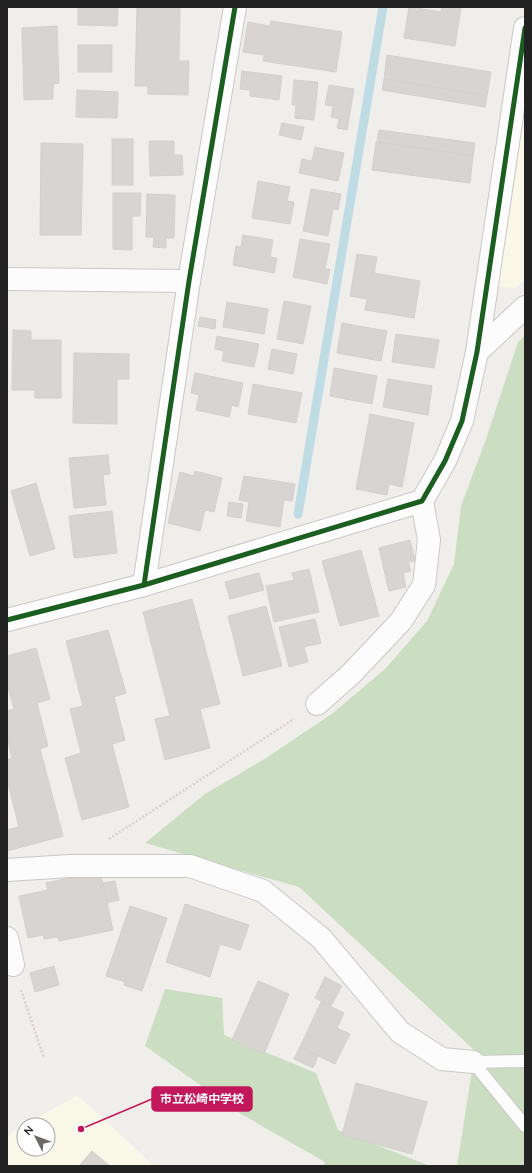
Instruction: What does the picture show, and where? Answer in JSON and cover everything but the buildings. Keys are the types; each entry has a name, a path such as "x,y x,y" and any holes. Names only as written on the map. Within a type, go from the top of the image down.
{"street":[{"path":"144,585 189,282 235,7"},
{"path":"317,704 351,674 400,621 424,585 429,540 422,500 445,461 462,421 477,352 525,28"},
{"path":"7,279 189,282"},
{"path":"477,352 525,307"},
{"path":"7,620 144,585 422,500"},
{"path":"7,870 82,866 190,866 264,891 321,938 400,1032 442,1059 474,1062"},
{"path":"7,938 13,965"}],"lane":[{"path":"474,1062 525,1061"},
{"path":"474,1062 525,1126"}],"path":[{"path":"82,866 98,845 317,704"},
{"path":"13,965 44,1058"}],"shaded area":[{"path":"525,103 525,280 515,288 493,286"},
{"path":"78,1095 154,1166 7,1166 7,1137 16,1130 16,1157 56,1157 56,1117 38,1117"}],"green space":[{"path":"525,335 525,1166 457,1166 475,1051 299,887 145,843 205,794 266,758 333,713 385,669 427,621 454,564 461,506 486,439 518,342"},
{"path":"165,989 222,998 224,1035 316,1073 338,1130 430,1166 323,1166 325,1162 241,1114 145,1046"}],"waterway":[{"path":"298,514 383,7"}],"cycle path":[{"path":"144,585 189,281 235,7"},
{"path":"7,620 144,585 422,501 445,461 462,421 477,352 525,28"}],"place":[{"name":"市立松崎中学校","path":"81,1129"}]}
